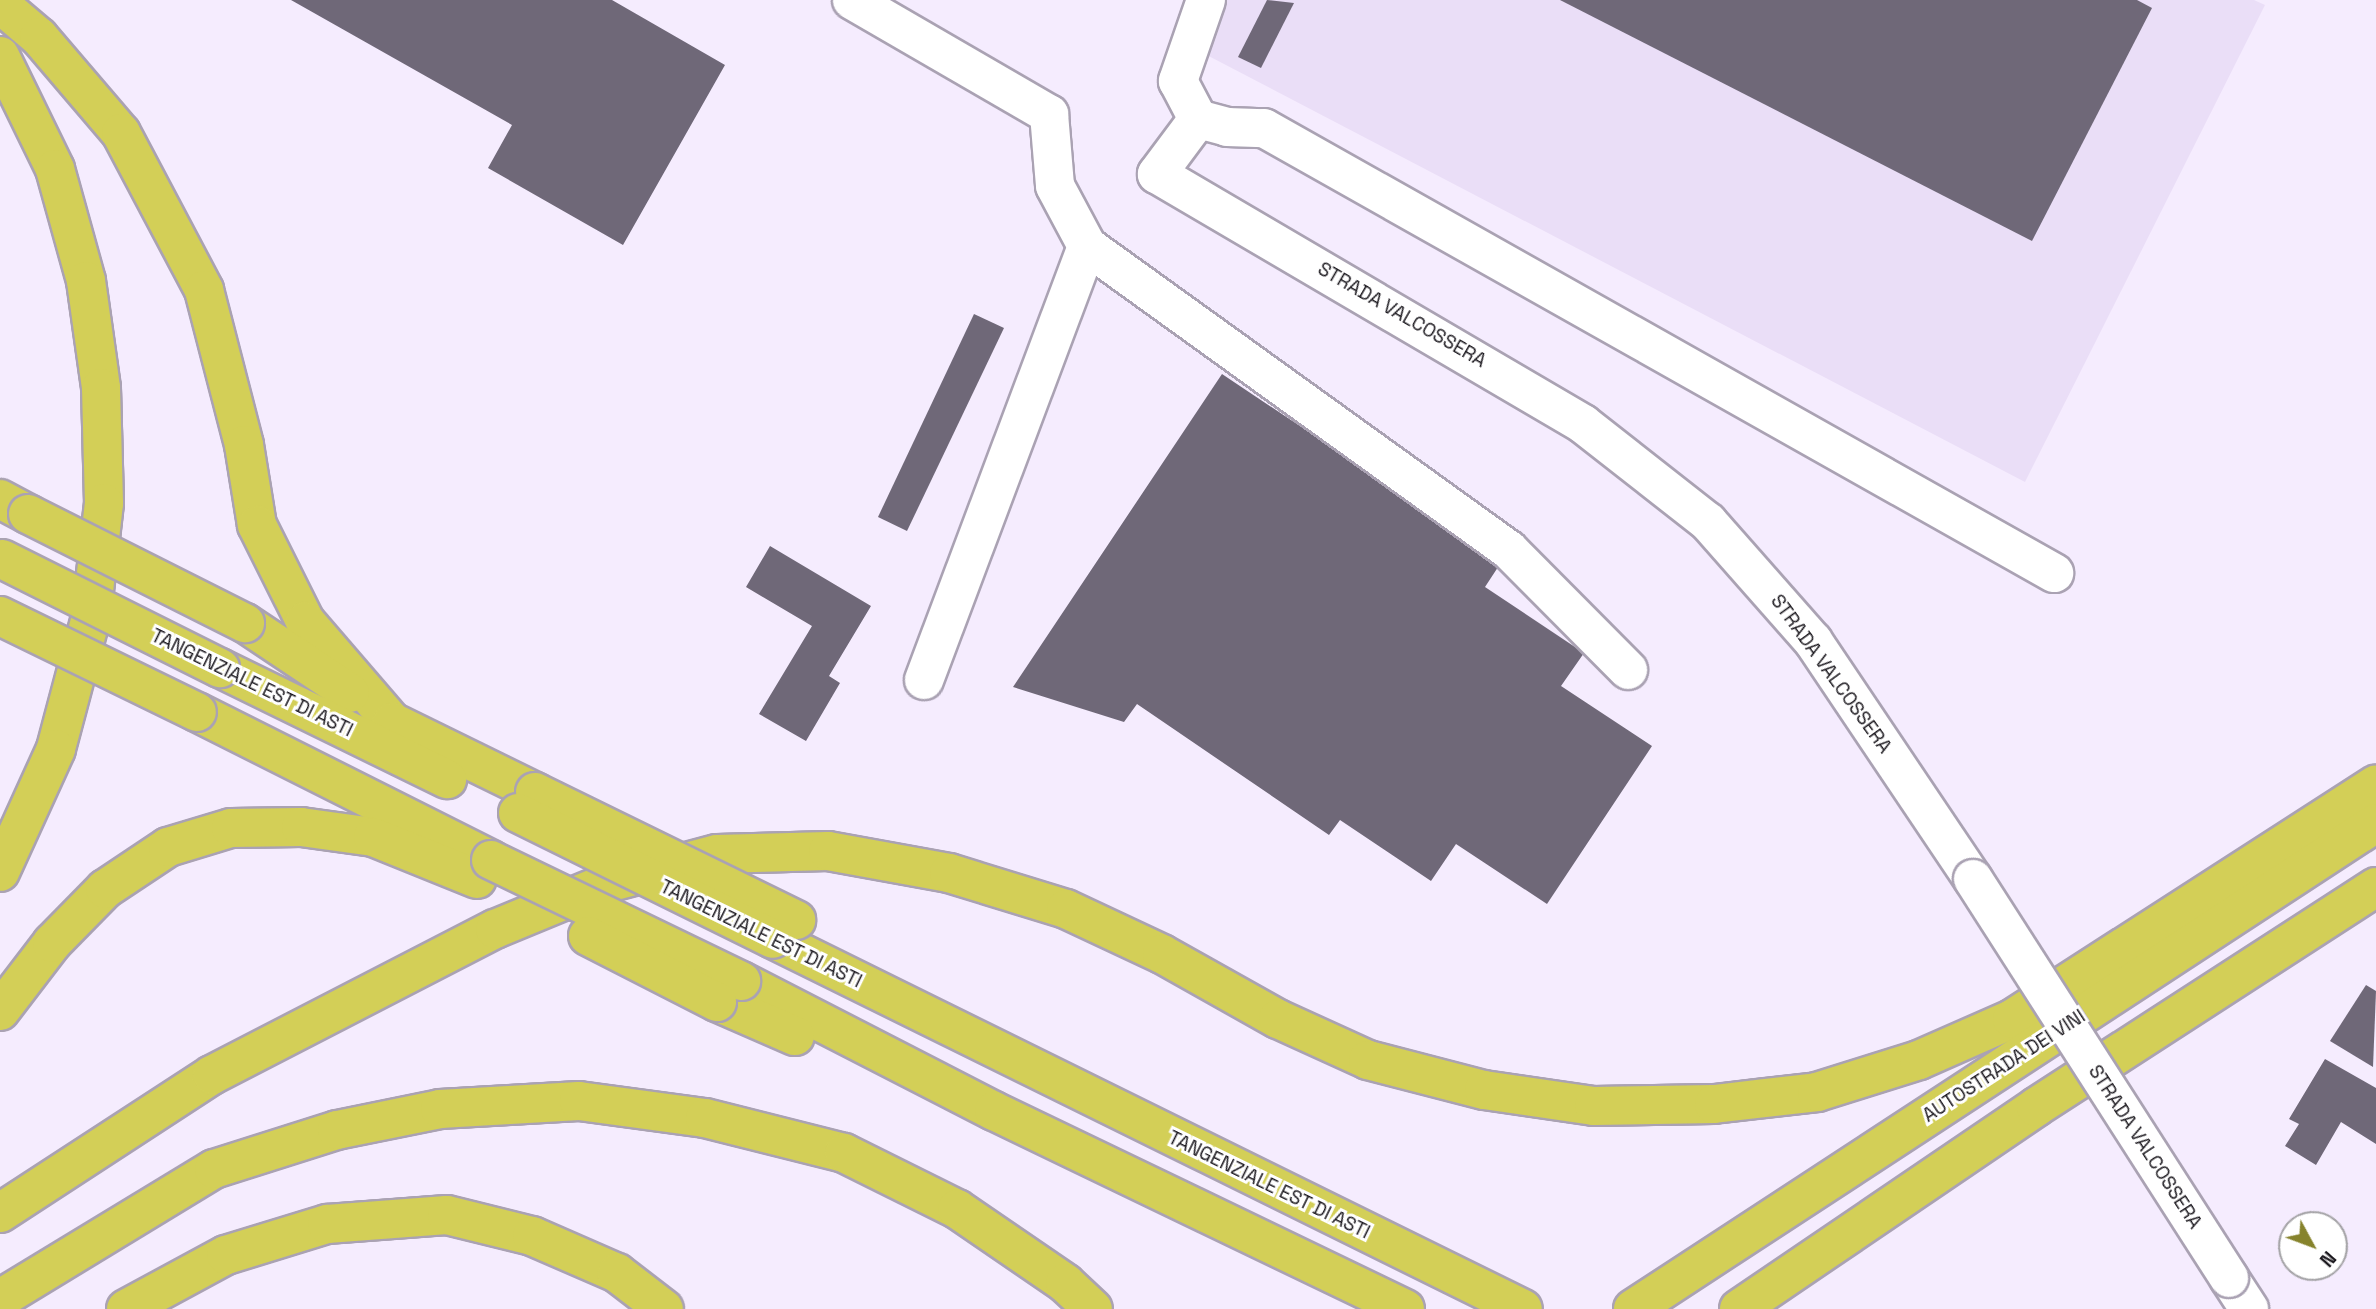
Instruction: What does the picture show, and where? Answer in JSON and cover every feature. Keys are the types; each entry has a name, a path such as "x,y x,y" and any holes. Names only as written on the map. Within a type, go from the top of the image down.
{"highway":[{"path":"0,4 39,37 121,133 204,290 244,445 257,525 305,621 392,722"},
{"path":"0,56 55,169 86,281 101,388 104,503 91,617 56,749 0,872"},
{"path":"14,506 245,623 392,722 526,803"},
{"name":"TANGENZIALE EST DI ASTI","path":"1,558 220,668 526,803 785,929 1024,1066 1523,1309"},
{"path":"0,616 197,712 484,870 729,991 994,1111 1405,1309"},
{"path":"0,1213 212,1075 495,929 604,884 717,854 828,851 962,877 1066,909 1162,954 1278,1019 1368,1060 1483,1090 1594,1106 1714,1104 1817,1092 1919,1060 2012,1019 2376,784"},
{"name":"AUTOSTRADA DEI VINI","path":"1633,1309 2376,823"},
{"path":"0,1011 52,943 105,889 168,848 231,828 301,827 373,837 484,870"},
{"path":"1739,1309 2036,1107 2376,887"},
{"path":"0,1298 214,1169 337,1130 440,1109 579,1101 705,1118 844,1153 957,1209 1065,1283 1093,1309"},
{"path":"126,1309 226,1255 327,1224 447,1215 544,1241 617,1273 664,1309"},
{"path":"10,1309 74,1254"}],"street":[{"path":"852,0 1049,114 1055,186 1087,246 1509,550 1628,670"},
{"path":"1206,0 1178,81 1198,119 1227,127 1264,128 2054,573"},
{"name":"STRADA VALCOSSERA","path":"1198,119 1157,174 1583,424 1708,522 1813,641 1973,879 2239,1294"},
{"path":"924,680 1087,246"}],"shaded area":[{"path":"1219,0 2254,0 2265,5 2025,482 1199,51"}],"building":[{"path":"291,0 612,0 725,65 623,245 488,168 512,125"},
{"path":"1267,0 1294,3 1261,68 1238,57"},
{"path":"1560,0 2137,0 2152,8 2032,241"},
{"path":"974,314 1004,328 907,531 878,517"},
{"path":"1222,374 1502,561 1485,587 1584,653 1561,686 1652,746 1547,904 1456,844 1431,881 1340,820 1329,835 1137,704 1124,722 1013,687"},
{"path":"770,546 871,606 829,676 840,683 806,741 759,714 812,626 746,587"},
{"path":"2366,985 2376,991 2373,1067 2330,1041"},
{"path":"2325,1059 2376,1088 2376,1144 2341,1122 2316,1165 2285,1146 2299,1124 2289,1119"}]}
